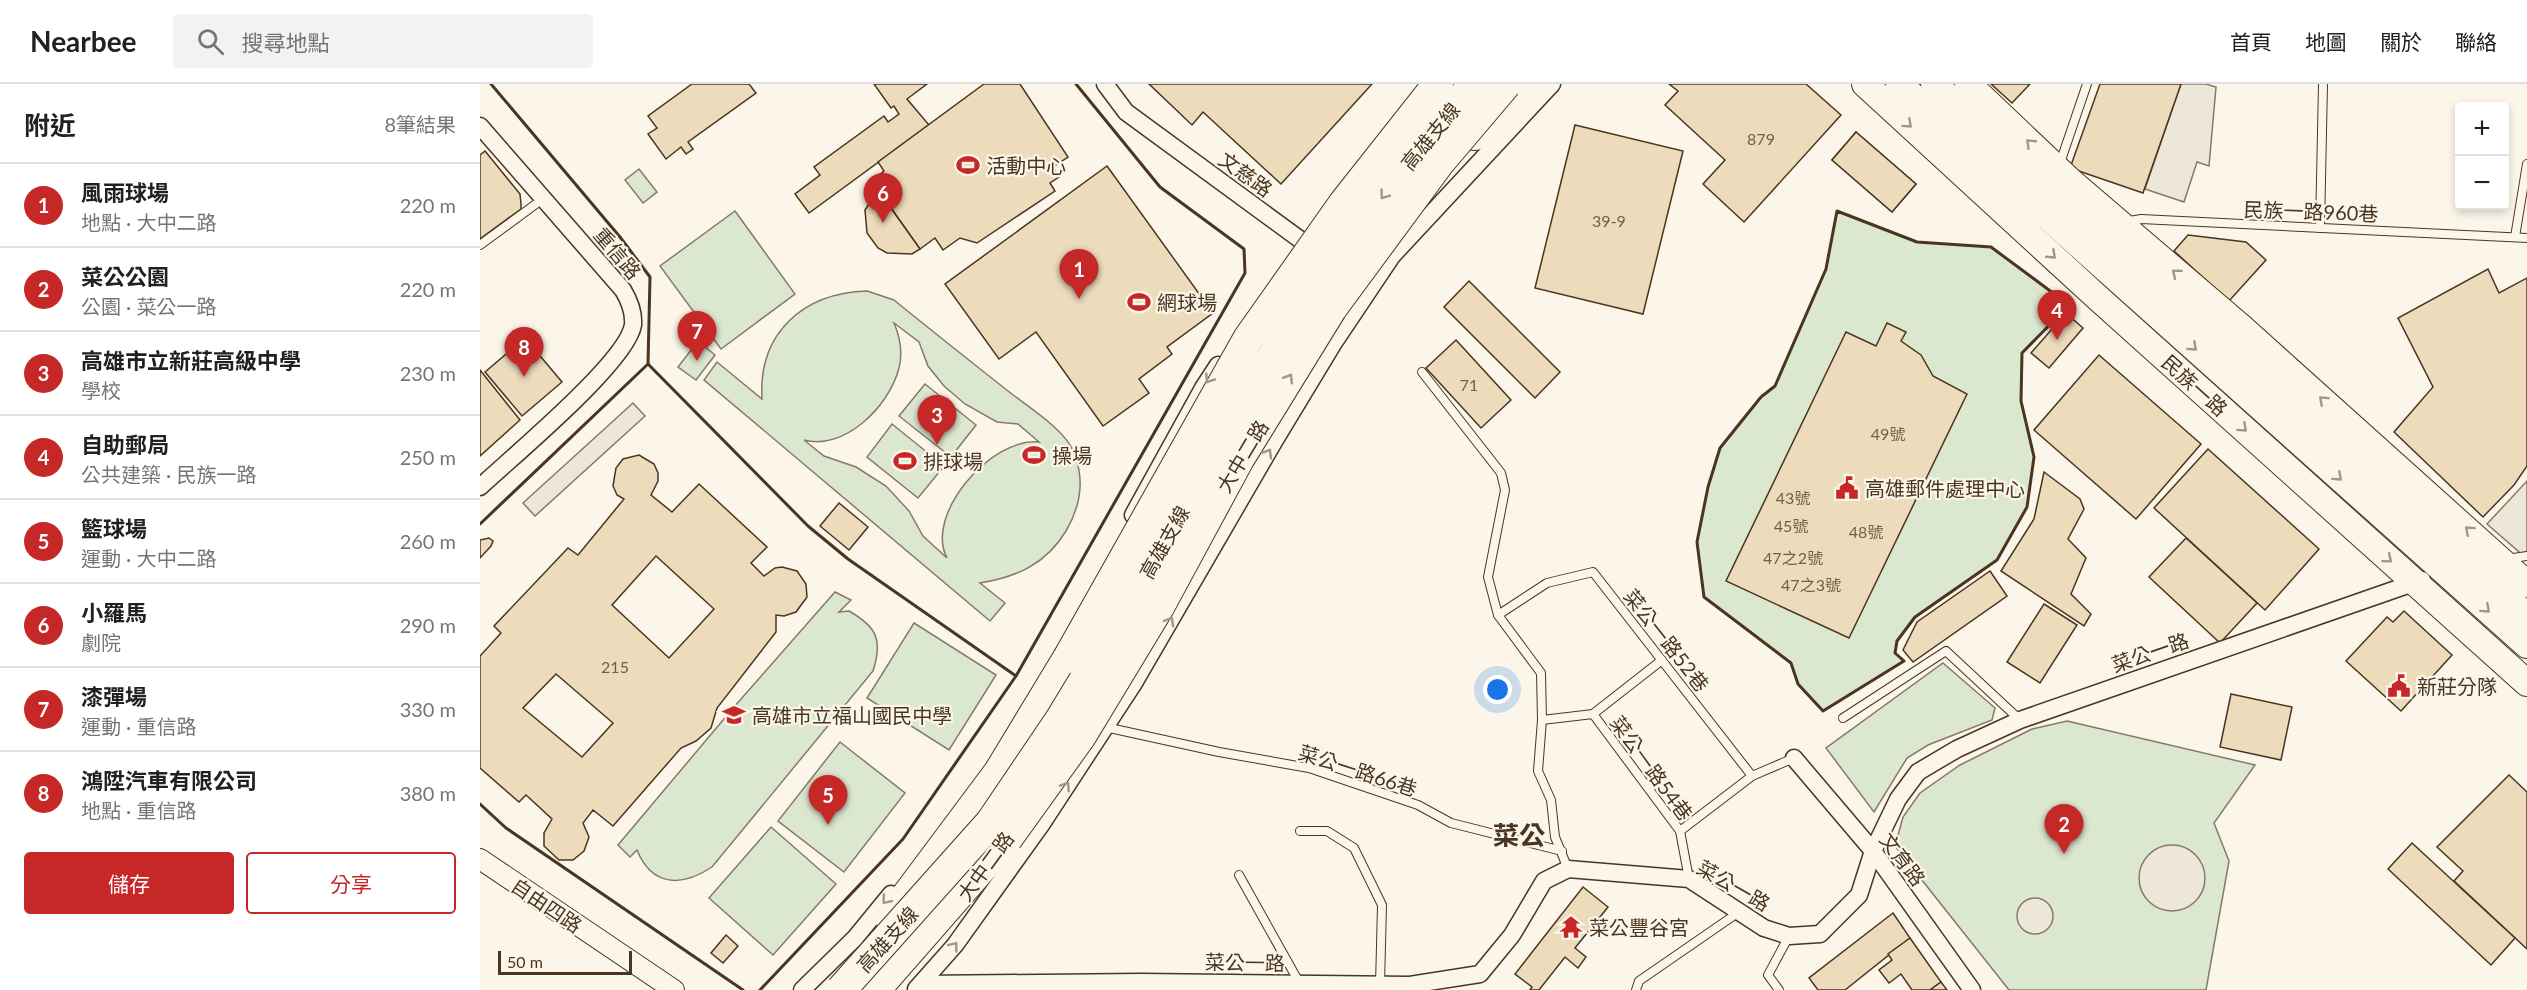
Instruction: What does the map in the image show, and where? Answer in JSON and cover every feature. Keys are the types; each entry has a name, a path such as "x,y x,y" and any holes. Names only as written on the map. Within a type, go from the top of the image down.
{"highway":[{"name":"高雄支線","path":"848,977 991,822 1060,720 1132,601 1214,449 1312,292 1415,153 1474,84"},
{"name":"高雄支線","path":"875,990 1006,839 1081,736 1159,608 1239,459 1332,308 1439,163 1506,84"},
{"path":"1439,163 1493,120 1530,84"},
{"path":"848,977 999,772 1068,658 1248,339 1344,203 1432,88"},
{"path":"892,990 932,948 1006,839"}],"main road":[{"name":"民族一路","path":"1865,84 2527,683"},
{"name":"民族一路","path":"1899,84 2527,645"},
{"path":"1934,84 2107,227 2487,563 2527,616"},
{"path":"1968,84 2057,169 2107,227"},
{"path":"2487,563 2527,584"}],"street":[{"name":"文慈路","path":"1105,84 1126,112 1369,290"},
{"name":"大中二路","path":"918,987 955,945 1021,853 1106,727 1134,683 1275,440 1392,256 1552,84"},
{"name":"大中二路","path":"802,990 855,938 960,810 1058,662 1146,490 1203,388 1303,242 1371,166 1432,88"},
{"name":"重信路","path":"480,126 623,290 633,316 633,326 623,348 608,368 480,487"},
{"name":"大中二路","path":"828,990 848,977 933,877 998,784 1193,457 1320,254 1371,166"},
{"name":"菜公一路","path":"918,987 1410,985 1480,974 1512,935 1544,881 1568,869 1689,879 1764,928 1790,936 1820,934 1859,895 1872,851 1898,799 1918,772 1957,749 2020,720 2414,582 2445,572 2487,563"},
{"name":"文育路","path":"1794,758 1872,851 1972,990"},
{"name":"自由四路","path":"480,859 674,990"}],"lane":[{"path":"2057,169 2087,84"},
{"path":"2320,228 2323,84"},
{"path":"2515,237 2527,164"},
{"path":"480,245 544,198"},
{"name":"民族一路960巷","path":"2107,227 2140,219 2527,238"},
{"path":"1422,372 1501,473 1505,490 1488,577 1498,615 1541,673 1542,720 1538,771 1551,800 1555,837 1568,869"},
{"path":"2487,563 2527,556"},
{"name":"菜公一路52巷","path":"1498,615 1547,583 1593,572 1752,776"},
{"path":"1843,718 1946,651 2020,720"},
{"path":"1542,720 1593,714 1662,660"},
{"name":"菜公一路54巷","path":"1593,714 1680,831 1689,879"},
{"name":"菜公一路66巷","path":"1106,727 1219,752 1309,768 1418,805 1451,823 1562,851"},
{"path":"1680,831 1752,776 1794,758"},
{"path":"1300,831 1327,831 1354,848 1382,905 1380,985"},
{"path":"1239,875 1289,986"},
{"path":"1636,990 1639,981 1739,912"},
{"path":"1779,990 1768,975 1790,936"}],"green space":[{"path":"639,169 657,192 643,203 625,180"},
{"path":"735,211 795,294 721,349 660,266"},
{"path":"1837,211 1917,242 1991,247 2069,305 2022,353 2021,401 2034,457 2027,507 1997,560 1915,618 1897,641 1895,653 1904,661 1823,711 1798,684 1791,663 1704,597 1697,542 1708,487 1720,448 1761,397 1775,386 1826,269"},
{"name":"操場","path":"867,291 894,300 1055,427 1070,444 1077,463 1080,483 1078,503 1071,522 1058,542 1040,560 1018,573 980,583 1005,603 990,621 704,380 717,362 762,399 763,375 768,355 777,336 789,321 805,309 823,299","holes":["894,323 919,342 928,366 944,386 965,404 997,422 1018,424 1039,442 1020,444 1001,452 983,465 966,482 953,501 945,521 942,540 947,558 923,536 909,511 886,486 856,467 824,456 804,440 819,442 834,439 849,432 863,423 886,397 894,383 901,356"]},
{"path":"698,341 715,355 696,380 678,367"},
{"name":"排球場","path":"925,384 976,425 951,457 899,416"},
{"name":"排球場","path":"892,424 944,466 918,498 867,457"},
{"path":"835,592 851,600 839,612 849,611 866,623 875,635 877,651 873,671 712,867 690,878 669,880 651,871 637,850 630,857 618,845"},
{"path":"914,623 996,675 949,750 867,698"},
{"path":"1943,663 1995,708 1992,720 1928,745 1907,758 1874,812 1826,748"},
{"path":"2067,721 2255,765 2214,823 2229,861 2206,990 2009,990 1895,846 1903,817 1920,793 1960,765 2032,729"},
{"path":"840,742 905,793 844,872 778,821"},
{"path":"771,827 836,884 773,955 709,898"}],"shaded area":[{"path":"2181,84 2206,84 2216,87 2209,166 2197,162 2184,202 2145,189"},
{"path":"633,403 645,416 535,516 523,503"},
{"path":"2527,481 2527,556 2525,557 2487,524"},
{"path":"2172,845 2184,848 2195,855 2202,866 2205,878 2202,890 2195,901 2184,908 2172,911 2160,908 2149,901 2142,890 2139,878 2142,866 2149,855 2160,848"},
{"path":"2035,898 2047,904 2053,916 2047,928 2035,934 2023,928 2017,916 2023,904"}],"building":[{"path":"692,84 749,84 756,93 688,142 693,149 686,154 681,147 666,159 648,134 657,128 648,116"},
{"path":"874,84 927,84 907,99 929,125 809,213 795,194 820,175 814,167 884,116 888,122 899,114 894,106 891,108"},
{"name":"活動中心","path":"984,84 1020,84 1068,157 1053,167 1059,177 1050,183 1055,191 977,243 960,238 943,250 935,238 920,249 872,181 884,171 878,162"},
{"path":"1149,84 1372,84 1281,184 1203,112 1192,125"},
{"path":"1669,84 1806,84 1841,115 1744,222 1703,184 1725,160 1665,105 1678,91"},
{"path":"1991,84 2030,84 2012,103"},
{"path":"2100,84 2181,84 2143,193 2070,168"},
{"path":"1575,125 1683,151 1643,314 1535,288"},
{"path":"1856,132 1916,184 1892,212 1832,160"},
{"path":"1856,132 1916,184 1892,212 1832,160"},
{"path":"485,151 520,194 521,209 480,239 480,155"},
{"path":"1107,166 1213,313 1167,347 1172,354 1139,379 1149,393 1103,426 1036,332 999,359 945,284"},
{"path":"878,190 920,249 912,254 887,253 878,248 867,233 865,210"},
{"path":"2188,235 2246,242 2266,260 2229,301 2174,251"},
{"path":"2488,269 2499,293 2527,278 2527,466 2514,485 2483,517 2394,432 2433,387 2398,318"},
{"path":"1469,281 1560,372 1535,398 1444,307"},
{"path":"2066,313 2083,328 2049,368 2031,353"},
{"name":"高雄郵件處理中心","path":"1887,323 1906,332 1901,341 1921,355 1933,376 1967,394 1849,638 1726,581 1846,332 1876,346"},
{"path":"525,338 562,382 522,416 485,372"},
{"path":"1456,340 1511,400 1481,428 1426,368"},
{"path":"2099,355 2201,444 2136,519 2034,430"},
{"path":"480,370 520,420 480,456"},
{"path":"2208,449 2319,549 2265,610 2154,508"},
{"path":"639,455 654,464 658,473 658,481 651,495 672,512 699,484 767,547 751,563 764,576 775,568 782,567 797,571 806,584 807,597 796,612 784,616 776,615 776,632 717,708 711,728 696,741 681,748 613,826 593,810 583,823 589,837 584,851 573,860 559,860 544,846 544,833 552,819 526,795 519,802 480,768 480,656 501,633 494,626 568,548 578,555 624,499 617,495 613,486 616,468 623,459","holes":["656,556 714,609 669,658 612,605","556,674 613,723 582,757 523,708"]},
{"path":"2044,472 2080,499 2084,509 2068,539 2086,558 2071,594 2091,614 2084,626 2001,571 2034,519"},
{"path":"839,503 868,527 849,550 820,526"},
{"path":"489,538 493,541 491,546 480,558 480,540"},
{"path":"2186,538 2257,603 2220,643 2149,577"},
{"path":"1990,571 2007,596 1913,662 1903,650 1917,622"},
{"path":"2044,604 2077,625 2040,683 2007,662"},
{"name":"新莊分隊","path":"2404,611 2452,655 2401,711 2346,661 2387,617 2393,622"},
{"path":"2231,694 2292,707 2281,760 2220,747"},
{"path":"2509,775 2527,792 2527,949 2454,881 2463,871 2437,847"},
{"path":"2412,843 2515,938 2491,965 2388,869"},
{"name":"菜公豐谷宮","path":"1583,887 1608,907 1575,948 1586,957 1578,968 1565,957 1539,990 1530,990 1532,987 1515,974"},
{"path":"1893,913 1910,938 1845,990 1818,990 1809,978"},
{"path":"726,935 738,946 723,963 711,953"},
{"path":"1910,938 1941,982 1930,990 1912,990 1901,974 1889,983 1879,970 1892,960 1888,954"},
{"path":"1941,982 1947,990 1930,990"}],"wall":[{"path":"480,524 648,364 650,277 620,237 491,84"},
{"path":"760,990 903,839 1016,676 1245,273 1244,249 1160,187 1076,84"},
{"path":"1837,211 1917,242 1991,247 2069,305 2022,353 2021,401 2034,457 2027,507 1997,560 1915,617 1897,641 1895,653 1904,661 1823,711 1798,684 1791,663 1704,597 1697,542 1708,487 1720,448 1761,397 1775,386 1826,269 1837,211"},
{"path":"648,364 808,526 848,559 1016,676"},
{"path":"480,804 506,828 743,990"}],"place":[{"name":"活動中心","path":"968,165"},
{"name":"小羅馬","path":"883,223"},
{"name":"風雨球場","path":"1079,299"},
{"name":"網球場","path":"1139,302"},
{"name":"自助郵局","path":"2057,340"},
{"name":"漆彈場","path":"697,361"},
{"name":"鴻陞汽車有限公司","path":"524,377"},
{"name":"高雄市立新莊高級中學","path":"937,445"},
{"name":"操場","path":"1034,455"},
{"name":"排球場","path":"905,461"},
{"name":"高雄郵件處理中心","path":"1847,488"},
{"name":"新莊分隊","path":"2399,686"},
{"name":"高雄市立福山國民中學","path":"734,715"},
{"name":"籃球場","path":"828,825"},
{"name":"菜公公園","path":"2064,854"},
{"name":"菜公豐谷宮","path":"1571,927"}],"district":[{"name":"菜公","path":"1519,835"}]}
